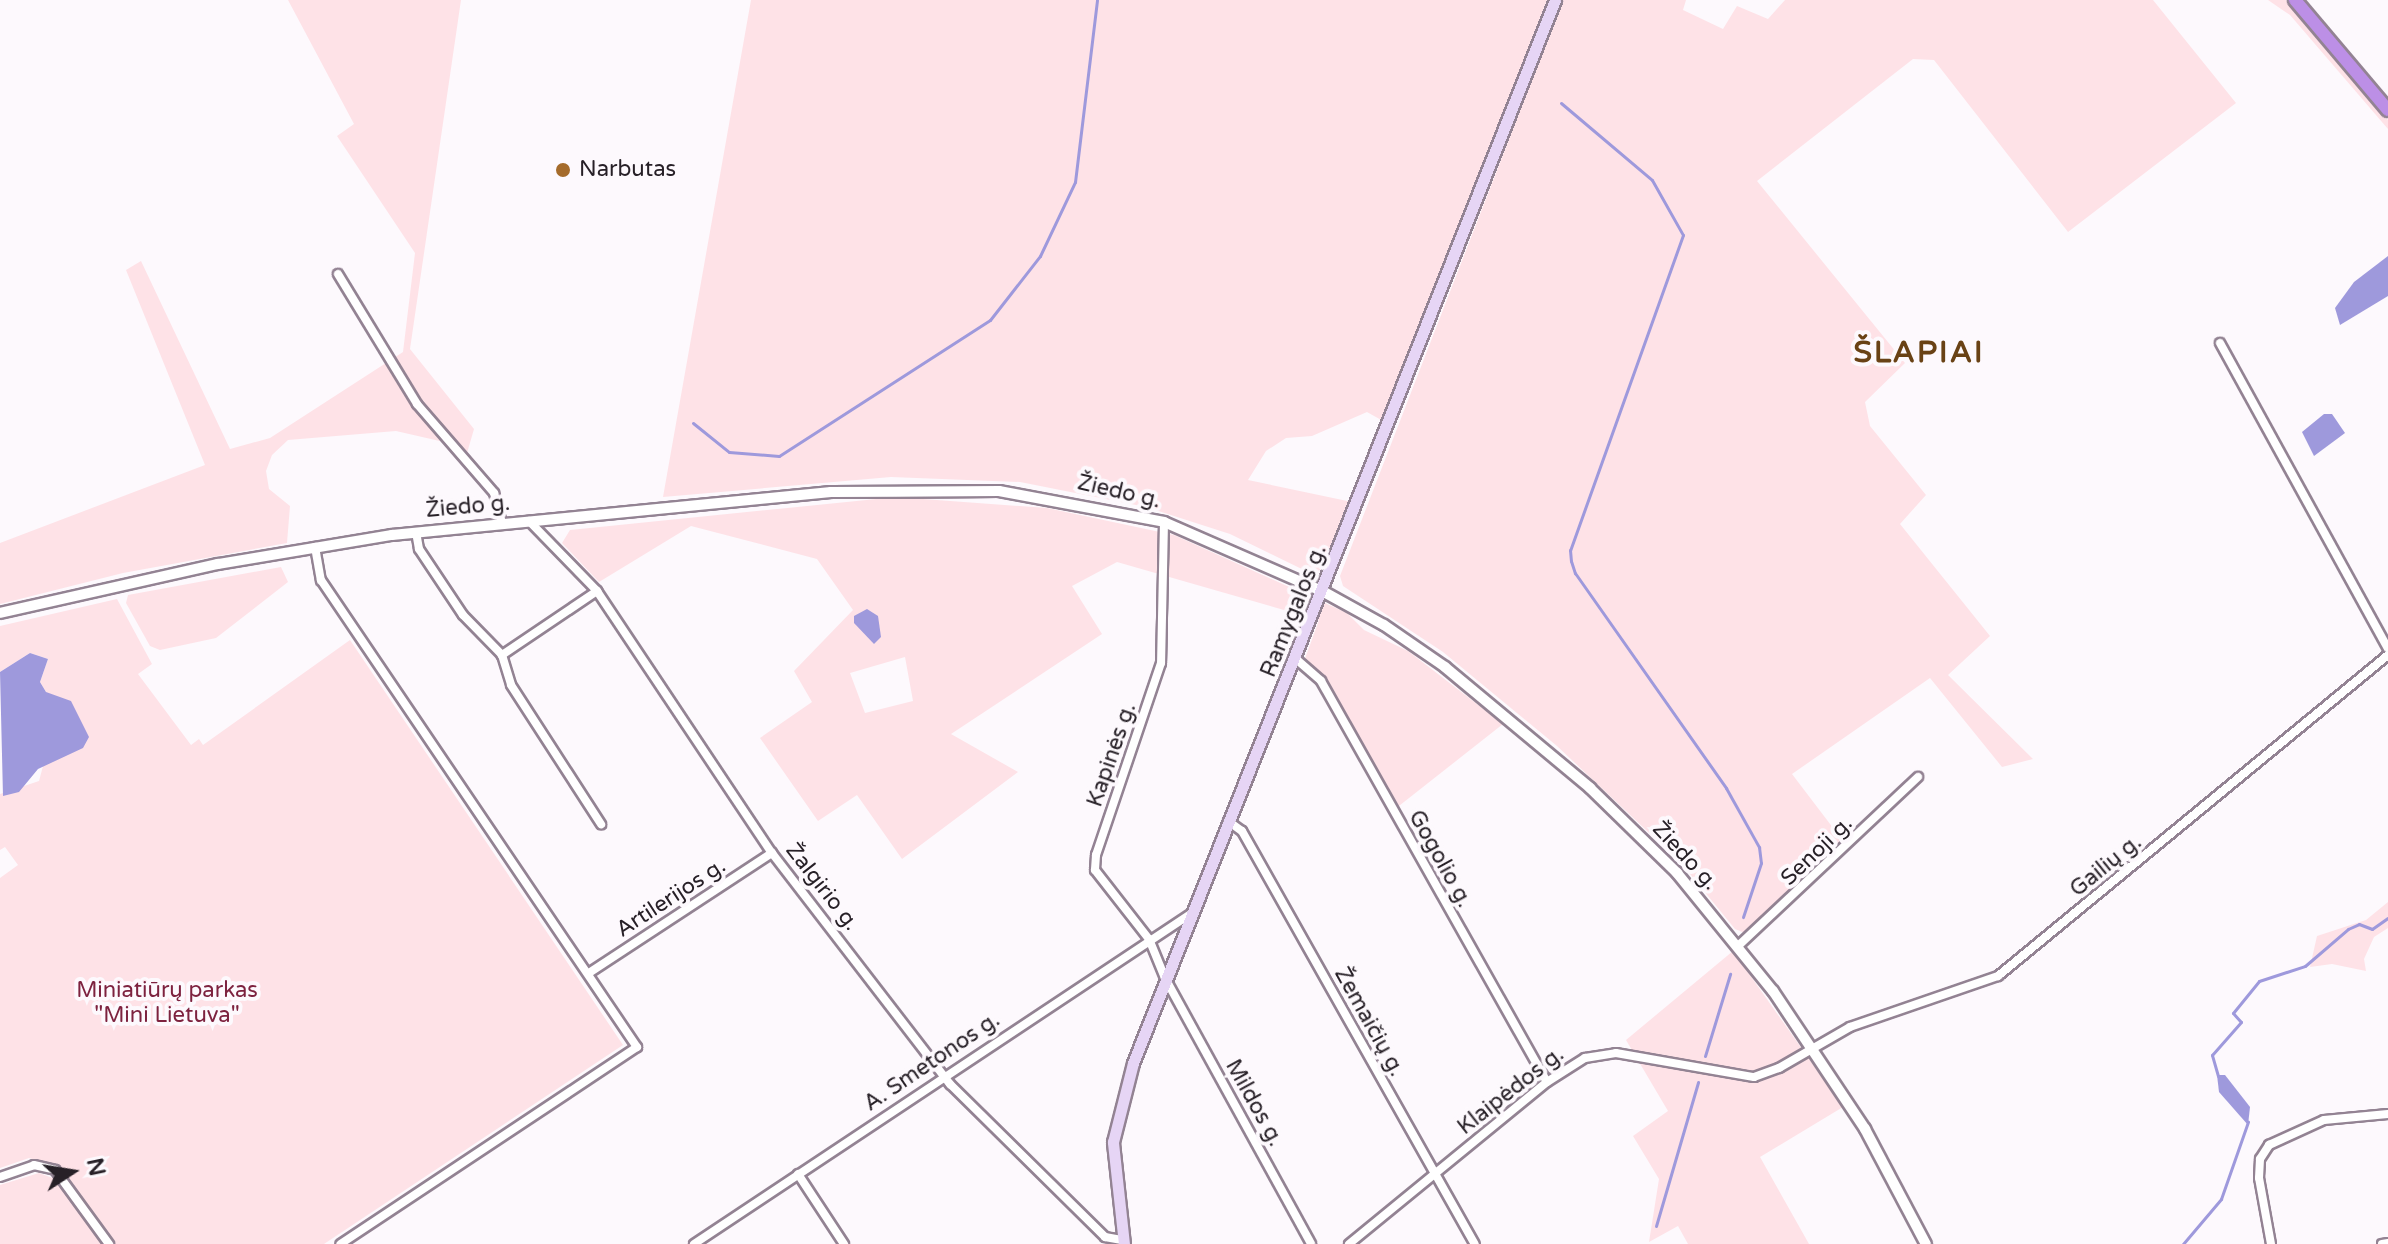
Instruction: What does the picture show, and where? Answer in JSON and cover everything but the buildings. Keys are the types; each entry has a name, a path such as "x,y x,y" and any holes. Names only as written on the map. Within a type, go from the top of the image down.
{"highway":[{"path":"2295,0 2388,110"}],"main road":[{"name":"Ramygalos g.","path":"1123,1242 1113,1142 1121,1101 1165,978 1324,592 1555,0"}],"street":[{"path":"338,274 417,404 494,493 502,523"},
{"path":"2220,343 2388,648"},
{"name":"Žiedo g.","path":"0,613 315,547 416,532 831,492 936,488 1082,502 1164,522 1324,592 1384,625 1445,667 1545,749 1677,873 1738,946 1813,1048 1865,1129 1926,1244"},
{"name":"Žalgirio g.","path":"529,521 597,591 772,853 944,1074 1105,1237 1123,1242"},
{"name":"Kapinės g.","path":"1164,522 1161,663 1096,855 1095,870 1149,939 1165,978"},
{"path":"416,532 419,549 463,615 502,655 511,685 601,824"},
{"path":"315,547 321,580 637,1047 340,1244"},
{"path":"502,655 597,591"},
{"name":"Gailių g.","path":"1813,1048 1850,1027 2010,969 2388,655"},
{"name":"Gogolio g.","path":"1296,659 1321,681 1547,1082"},
{"name":"Senoji g.","path":"1738,946 1918,777"},
{"name":"Žemaičių g.","path":"1228,821 1242,831 1475,1244"},
{"name":"Artilerijos g.","path":"589,973 772,853"},
{"name":"A. Smetonos g.","path":"694,1244 944,1074 1192,913"},
{"name":"Mildos g.","path":"1165,978 1311,1244"},
{"name":"Klaipėdos g.","path":"1349,1244 1433,1173 1575,1062 1606,1053 1754,1077 1813,1048"},
{"path":"2271,1244 2262,1208 2260,1159 2286,1135 2337,1119 2388,1114"},
{"path":"0,1177 34,1165 55,1170 109,1244"},
{"path":"798,1174 844,1244"},
{"path":"2382,1244 2388,1243"}],"green space":[{"path":"288,0 461,0 410,349 474,429 465,460 444,442 396,431 288,440 272,455 266,471 269,489 290,506 287,543 123,573 0,604 0,543 205,465 126,270 141,261 230,449 270,438 403,352 415,253 337,136 354,124"},
{"path":"751,0 1547,0 1383,421 1367,412 1312,436 1286,438 1266,451 1248,480 1352,502 1324,568 1312,574 1230,534 1146,507 1020,482 891,477 663,497"},
{"path":"1563,0 1686,0 1683,10 1723,29 1737,6 1768,19 1785,0 2153,0 2236,103 2068,232 1934,60 1913,59 1757,181 1905,363 1865,402 1870,426 1926,495 1900,524 1990,636 1948,675 2033,759 2002,767 1930,678 1792,774 1843,841 1837,854 1747,934 1735,929 1681,863 1557,746 1443,652 1343,586 1340,576"},
{"path":"2268,0 2286,0 2388,120 2388,129 2290,15"},
{"path":"896,497 1047,508 1174,535 1347,613 1364,630 1408,651 1503,724 1390,813 1317,683 1302,667 1319,620 1117,562 1072,586 1102,634 951,734 1018,772 902,859 857,795 818,821 760,738 812,702 794,671 853,610 817,559 691,526 599,582 562,543 570,530","holes":["905,657 913,701 865,713 850,673"]},
{"path":"281,567 288,582 216,638 160,650 150,646 126,603 128,595"},
{"name":"Miniatiūrų parkas \"Mini Lietuva\"","path":"117,599 152,664 138,674 191,745 199,739 203,745 350,640 623,1045 324,1244 113,1244 62,1168 29,1158 0,1168 0,878 18,865 5,847 0,850 0,794 39,781 43,766 55,759 46,692 40,682 48,659 30,653 0,672 0,626"},
{"path":"2388,902 2388,928 2374,937 2364,959 2366,971 2332,964 2310,967 2317,936 2366,920"},
{"path":"1733,951 1843,1107 1760,1157 1809,1244 1688,1244 1678,1226 1649,1242 1659,1179 1633,1136 1668,1111 1626,1040"},
{"path":"39,1173 58,1180 103,1244 0,1244 0,1185"}],"shaded area":[{"path":"2388,256 2388,296 2340,325 2335,308 2354,282"},
{"path":"2324,414 2332,414 2345,433 2314,456 2302,432"},
{"path":"867,609 878,616 881,637 874,644 854,623 854,616"},
{"path":"30,653 48,659 40,682 46,692 71,701 89,737 83,748 38,769 19,792 3,796 0,672"},
{"path":"2217,1075 2225,1075 2250,1107 2248,1125 2219,1092"}],"waterway":[{"path":"693,423 729,452 779,456 990,320 1040,256 1075,182 1097,0"},
{"path":"1561,103 1652,180 1683,235 1570,550 1575,573 1726,788 1759,847 1761,863 1743,917"},
{"path":"2218,1076 2212,1055 2241,1022 2233,1013 2259,981 2305,966 2348,929 2359,924 2372,929 2388,918"},
{"path":"1705,1056 1730,974"},
{"path":"1656,1226 1698,1082"},
{"path":"2183,1244 2221,1199 2248,1122"}],"place":[{"name":"Narbutas","path":"563,170"}],"district":[{"name":"ŠLAPIAI","path":"1919,353"}]}
